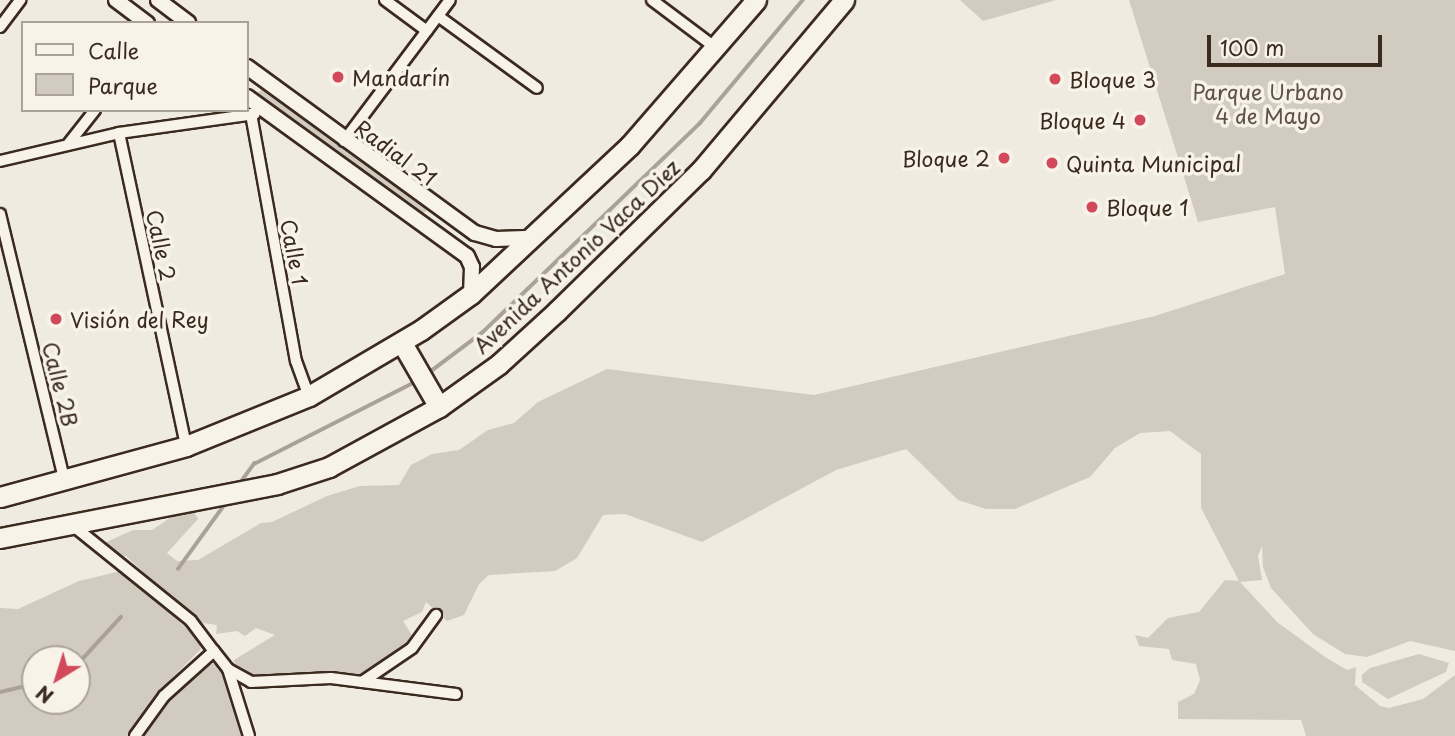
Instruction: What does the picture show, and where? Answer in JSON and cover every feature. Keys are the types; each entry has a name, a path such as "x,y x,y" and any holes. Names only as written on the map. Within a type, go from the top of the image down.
{"highway":[{"name":"Avenida Antonio Vaca Diez","path":"0,497 65,482 186,446 309,396 407,351 534,238 629,145 756,0"},
{"name":"Avenida Antonio Vaca Diez","path":"0,538 190,503 277,484 329,467 499,363 557,311 701,170 844,0"},
{"path":"407,351 436,402"}],"street":[{"path":"0,27 20,0"},
{"path":"116,0 144,21"},
{"path":"158,0 185,21"},
{"path":"386,0 426,31"},
{"path":"344,141 450,0"},
{"path":"652,0 716,48"},
{"path":"438,16 537,89"},
{"name":"Radial 21","path":"248,68 344,141 475,233 496,239 534,238"},
{"name":"Radial 21","path":"248,98 467,256 472,267 471,294"},
{"path":"69,143 93,112"},
{"path":"0,161 119,133 267,112"},
{"name":"Calle 1","path":"251,114 296,361 309,396"},
{"name":"Calle 2","path":"119,133 186,446"},
{"path":"428,227 441,210"},
{"name":"Calle 2B","path":"0,214 65,482"},
{"path":"71,524 191,621 228,668 251,682 331,678 456,694"},
{"path":"362,682 412,648 436,615"},
{"path":"135,736 164,696 214,651"},
{"path":"228,668 249,736"}],"green space":[{"path":"960,0 1056,0 983,21"},
{"name":"Parque Urbano 4 de Mayo","path":"1129,0 1455,0 1455,651 1410,641 1367,657 1345,654 1313,634 1271,588 1263,567 1262,546 1258,556 1262,580 1240,582 1277,622 1347,670 1356,667 1355,685 1380,706 1389,708 1423,699 1455,675 1455,736 1306,736 1301,720 1178,719 1178,702 1194,694 1200,680 1196,664 1172,660 1169,649 1139,646 1135,635 1148,638 1168,618 1199,612 1225,580 1239,581 1201,508 1201,454 1170,431 1140,433 1115,448 1090,477 1015,509 986,509 958,500 906,449 836,470 702,542 625,514 603,515 577,558 555,571 489,575 479,584 464,615 447,621 426,602 422,612 403,621 413,637 406,649 354,678 330,672 267,677 244,674 235,668 234,660 275,635 256,628 245,636 237,631 216,634 217,625 197,622 126,556 116,556 102,544 133,530 152,530 173,516 193,511 198,519 167,553 177,561 198,560 261,523 272,522 327,496 360,486 399,485 411,465 432,454 459,450 488,430 514,423 538,402 607,369 814,395 1155,316 1285,274 1275,207 1198,222"},
{"path":"266,88 427,206 426,212 419,213 254,94"},
{"path":"121,571 199,639 201,649 173,677 128,736 0,736 0,608 18,609 79,581"},
{"path":"1419,654 1449,663 1446,672 1388,699 1362,682 1362,675 1370,668"},
{"path":"219,663 244,736 141,736 172,696 204,665"}],"waterway":[{"path":"426,375 483,332 700,123 803,0"},
{"path":"240,483 254,464 417,381"},
{"path":"178,569 228,500"},
{"path":"91,650 121,617"},
{"path":"0,692 21,687"}],"place":[{"name":"Mandarín","path":"338,77"},
{"name":"Bloque 3","path":"1055,79"},
{"name":"Bloque 4","path":"1140,120"},
{"name":"Bloque 2","path":"1004,158"},
{"name":"Quinta Municipal","path":"1052,163"},
{"name":"Bloque 1","path":"1092,207"},
{"name":"Visión del Rey","path":"56,319"}]}
